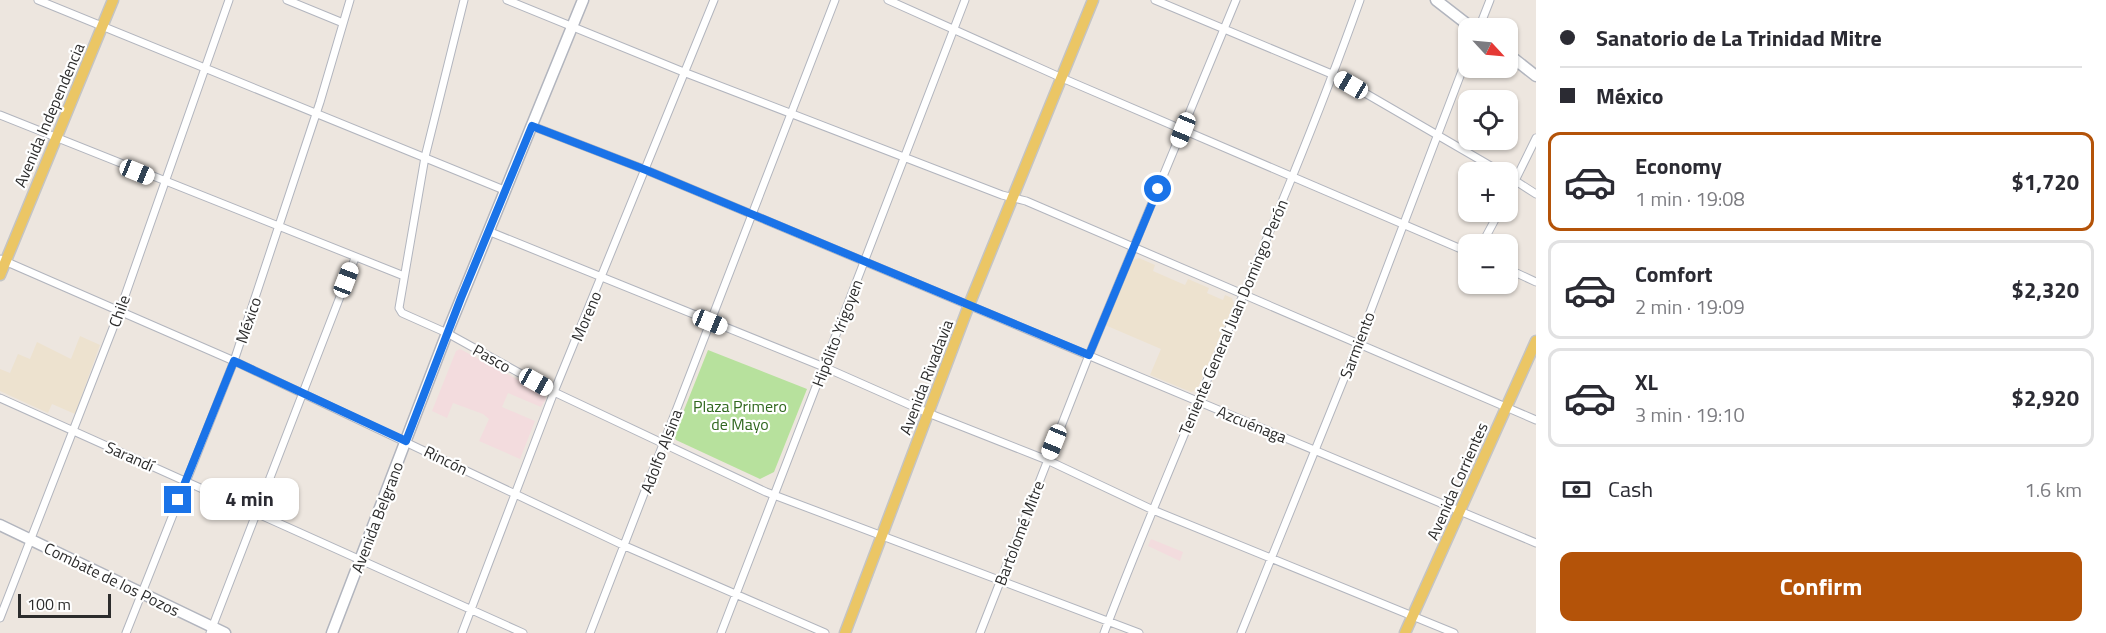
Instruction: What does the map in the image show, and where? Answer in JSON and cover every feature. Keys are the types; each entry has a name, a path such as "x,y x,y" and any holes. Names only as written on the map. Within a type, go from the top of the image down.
{"main road":[{"name":"Avenida Independencia","path":"0,275 3,260 113,0"},
{"name":"Avenida Belgrano","path":"332,633 447,333 584,0"},
{"name":"Avenida Rivadavia","path":"845,633 969,305 1094,0"},
{"path":"1436,0 1460,18"},
{"path":"1518,62 1536,76"},
{"name":"Avenida Corrientes","path":"1405,633 1536,341"},
{"name":"Combate de los Pozos","path":"0,525 211,630 225,633"}],"street":[{"path":"38,0 504,190"},
{"name":"Chile","path":"0,618 120,310 230,0"},
{"path":"287,0 343,22"},
{"name":"México","path":"126,633 234,361 317,113 350,0"},
{"path":"0,116 278,229 404,276 425,157 464,0"},
{"path":"507,0 789,113 1026,201 1536,420"},
{"name":"Moreno","path":"462,633 554,392 714,0"},
{"name":"Adolfo Alsina","path":"590,633 626,546 789,113 835,0"},
{"path":"888,0 1062,78 1458,248"},
{"name":"Hipólito Yrigoyen","path":"721,633 965,0"},
{"path":"1155,0 1334,75 1484,162"},
{"name":"Bartolomé Mitre","path":"980,633 1089,355 1236,0"},
{"name":"Teniente General Juan Domingo Perón","path":"1104,633 1196,402 1244,295 1334,75 1360,0"},
{"path":"1483,18 1490,0"},
{"name":"Sarmiento","path":"1241,633 1358,344 1459,78"},
{"name":"Azcuénaga","path":"532,126 751,213 1536,543"},
{"path":"1518,175 1536,138"},
{"path":"1518,183 1536,194"},
{"path":"488,231 824,367 928,413 1047,460 1153,510 1454,633"},
{"path":"211,630 355,258"},
{"name":"Rincón","path":"3,260 234,361 626,546 825,633"},
{"path":"1518,274 1536,282"},
{"name":"Pasco","path":"404,276 399,308 402,313 447,333 554,392 663,445 775,495 882,538 1139,633"},
{"name":"Sarandí","path":"0,398 523,633"}],"shaded area":[{"path":"1139,258 1155,265 1153,271 1185,285 1188,279 1209,288 1207,293 1223,300 1225,295 1232,298 1234,304 1197,390 1191,392 1150,375 1161,349 1105,325 1133,260"},
{"path":"80,336 100,345 75,414 52,404 48,413 0,391 0,369 10,373 18,354 30,359 37,342 71,359"},
{"path":"460,349 543,393 546,399 541,407 508,393 502,407 535,421 520,459 479,441 489,419 483,414 453,403 447,418 432,411 456,351"},
{"path":"1151,539 1183,552 1180,561 1148,546"}],"green space":[{"name":"Plaza Primero de Mayo","path":"708,350 807,389 774,472 760,479 676,440 674,435"}],"route":[{"path":"178,500 234,361 406,441 504,190 532,126 646,170 1089,355 1158,189"}]}
